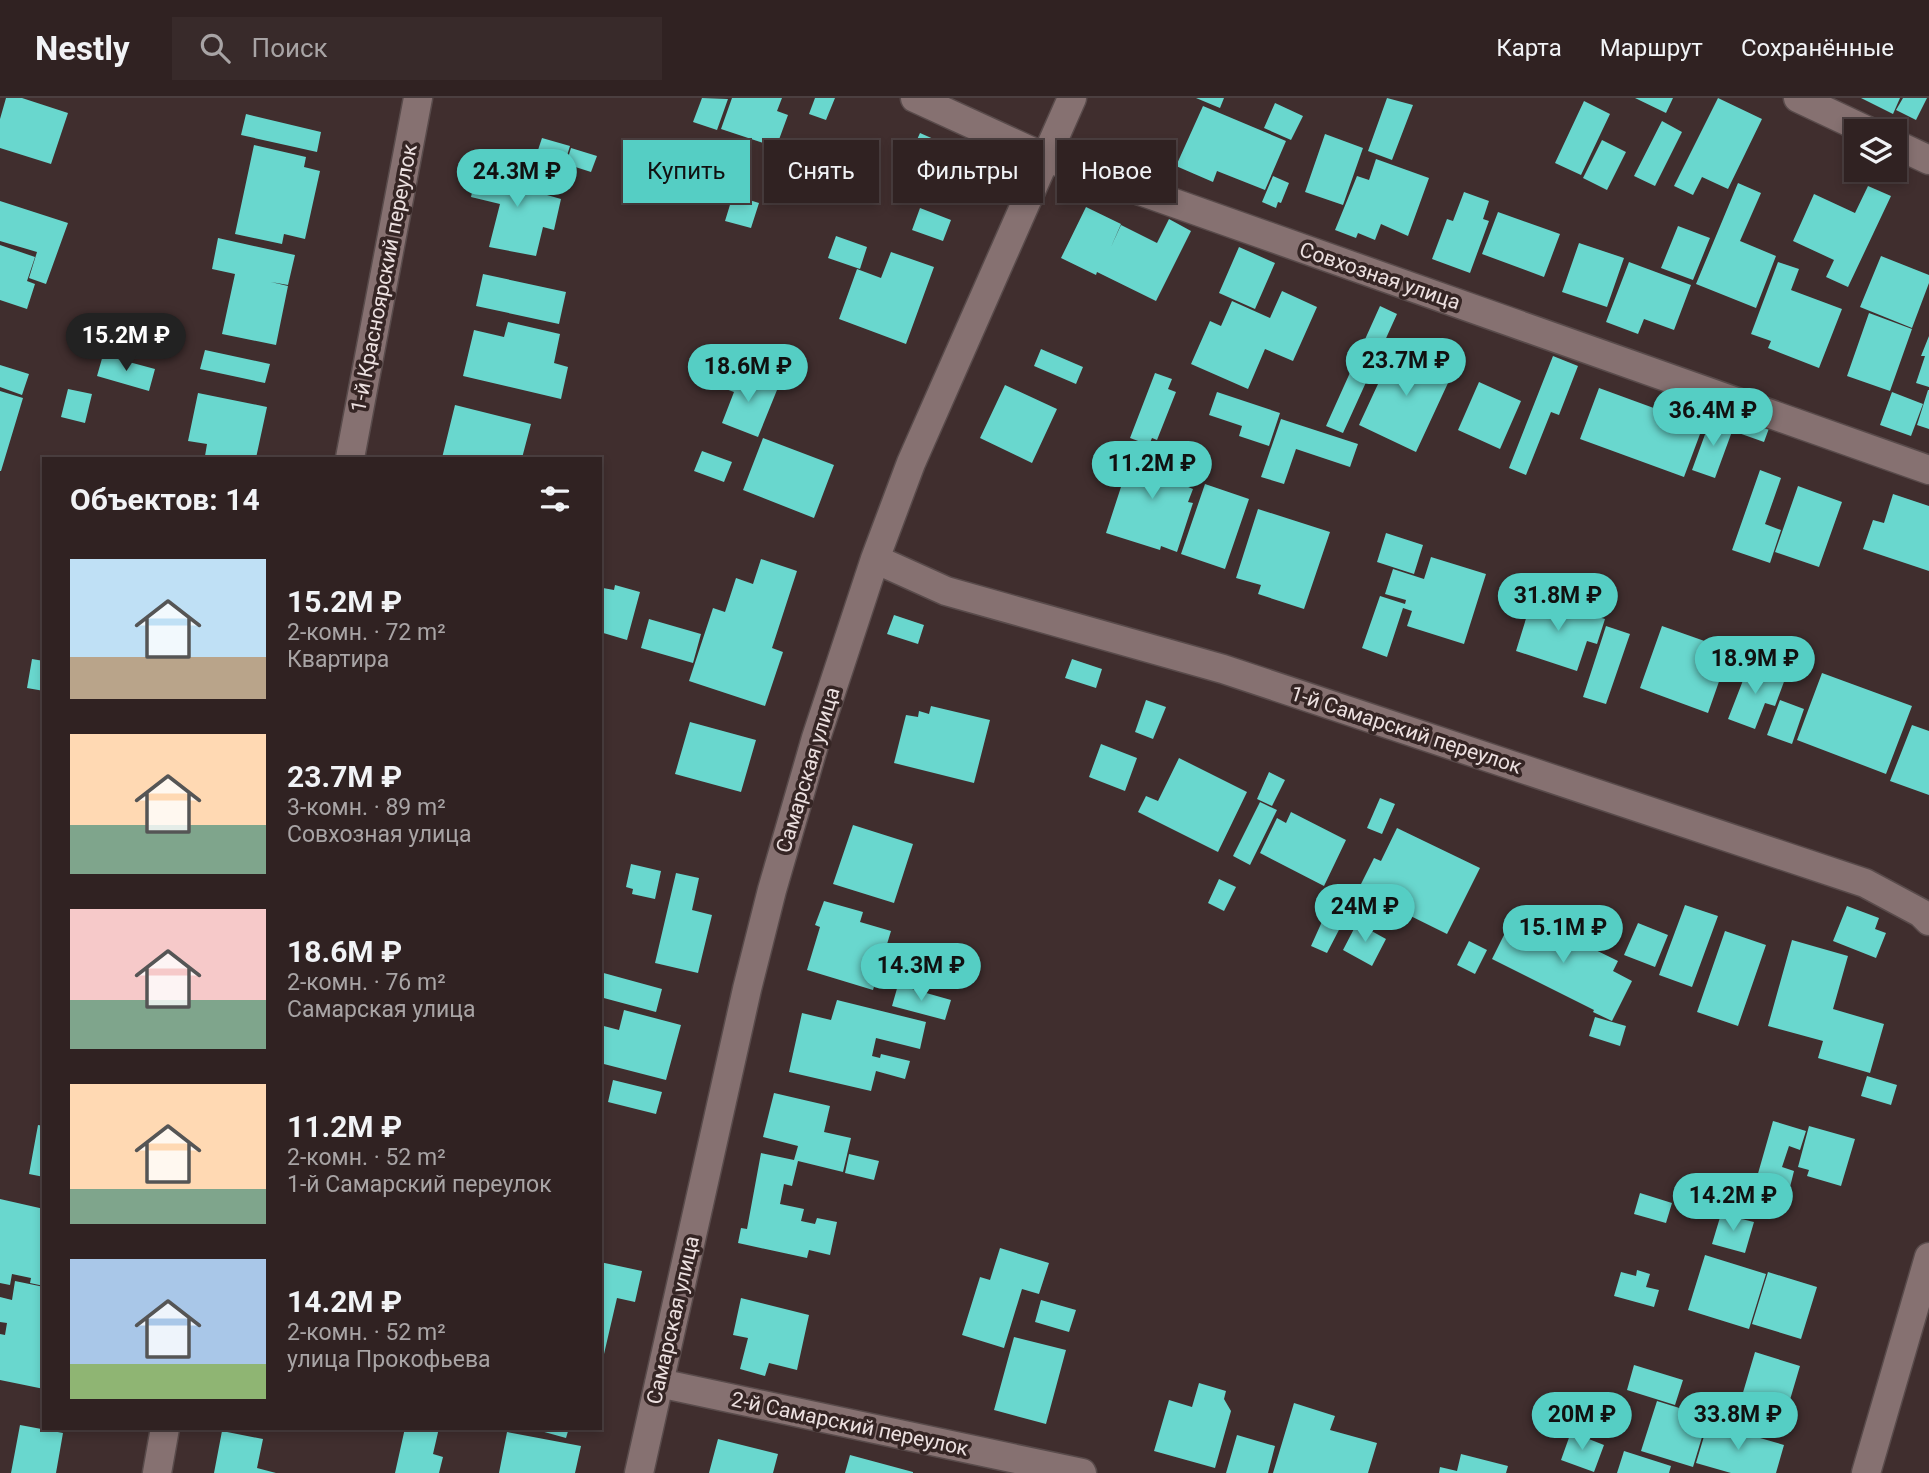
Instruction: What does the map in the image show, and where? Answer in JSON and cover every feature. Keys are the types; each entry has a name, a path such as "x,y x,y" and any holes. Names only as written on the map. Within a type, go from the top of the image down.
{"street":[{"name":"1-й Красноярский переулок","path":"350,457 418,98"},
{"name":"Совхозная улица","path":"915,98 1044,157 1929,470"},
{"name":"Самарская улица","path":"639,1473 744,1003 772,890 816,738 875,559 911,463 1072,98"},
{"path":"1798,98 1844,120"},
{"path":"1907,150 1929,160"},
{"name":"1-й Самарский переулок","path":"875,559 946,592 1223,669 1865,883 1922,914 1929,921"},
{"path":"1866,1473 1929,1257"},
{"name":"2-й Самарский переулок","path":"659,1383 1082,1473"},
{"path":"157,1473 165,1430"}],"building":[{"path":"6,98 22,98 68,113 51,164 0,148 0,119"},
{"path":"702,98 728,99 717,130 693,122"},
{"path":"732,98 782,98 777,111 788,115 779,140 764,140 764,143 721,129"},
{"path":"815,98 835,98 826,120 809,114"},
{"path":"1196,98 1224,98 1220,108"},
{"path":"1387,98 1413,105 1392,160 1368,151"},
{"path":"1635,98 1673,98 1666,113"},
{"path":"1718,98 1762,119 1728,189 1702,177 1693,195 1674,186"},
{"path":"1861,98 1900,98 1893,114"},
{"path":"1903,98 1927,98 1916,120 1896,110"},
{"path":"1584,101 1610,114 1581,175 1555,163"},
{"path":"1275,103 1303,116 1291,140 1264,128"},
{"path":"1203,106 1286,141 1265,190 1217,171 1213,182 1176,166"},
{"path":"246,114 321,132 317,152 241,135"},
{"path":"1662,121 1682,132 1655,186 1634,176"},
{"path":"920,133 936,140 917,140"},
{"path":"1325,134 1363,148 1343,205 1305,192"},
{"path":"542,138 570,146 563,168 535,159"},
{"path":"1602,140 1626,152 1607,190 1583,178"},
{"path":"254,145 306,157 304,167 320,171 305,239 284,234 282,244 235,234"},
{"path":"571,148 597,156 591,172 566,164"},
{"path":"1376,159 1429,178 1408,236 1381,224 1375,240 1358,233 1356,238 1335,230 1357,176 1369,180"},
{"path":"478,166 550,183 547,195 561,199 554,230 543,227 536,256 489,247 500,204 471,197"},
{"path":"1273,176 1289,183 1281,203 1278,202 1276,208 1262,202"},
{"path":"1738,183 1761,193 1740,241 1776,256 1756,308 1696,284"},
{"path":"1868,186 1891,196 1848,287 1826,277 1834,260 1793,241 1814,194 1855,213"},
{"path":"1464,192 1489,201 1483,219 1489,221 1470,273 1432,259 1447,219 1453,221"},
{"path":"750,200 759,203 751,228 725,221 731,203 750,203"},
{"path":"0,201 68,223 46,284 29,278 37,252 0,241"},
{"path":"1086,207 1121,224 1111,247 1121,225 1157,243 1169,219 1191,231 1156,301 1061,258"},
{"path":"920,208 951,220 943,241 912,230"},
{"path":"1498,212 1560,234 1544,277 1482,254"},
{"path":"1678,226 1710,238 1693,280 1661,268"},
{"path":"836,236 867,247 860,269 828,258"},
{"path":"218,238 295,255 288,285 271,282 288,286 276,345 222,334 235,274 212,269"},
{"path":"1579,243 1624,258 1607,307 1562,292"},
{"path":"0,245 35,257 27,281 35,284 27,309 0,300"},
{"path":"1239,247 1275,263 1255,309 1219,293"},
{"path":"891,252 934,267 906,344 839,319 857,269 881,278"},
{"path":"1881,256 1929,275 1929,283 1912,328 1860,307"},
{"path":"1629,262 1691,285 1674,330 1644,319 1638,334 1606,322"},
{"path":"1778,262 1799,269 1791,290 1842,309 1819,368 1768,348 1771,341 1751,334"},
{"path":"483,274 566,292 559,324 476,306"},
{"path":"1282,291 1317,307 1293,361 1265,349 1248,389 1191,364 1210,321 1221,326 1232,301 1270,318"},
{"path":"1380,306 1397,314 1343,433 1326,426"},
{"path":"1869,313 1912,329 1890,391 1847,376"},
{"path":"508,322 560,334 554,363 568,367 561,399 463,376 474,330 504,337"},
{"path":"1929,336 1929,387 1916,383 1925,356 1921,356"},
{"path":"1397,343 1454,370 1416,452 1359,425"},
{"path":"1041,349 1083,367 1076,384 1034,366"},
{"path":"205,350 270,364 265,383 200,369"},
{"path":"103,355 155,369 149,391 97,376"},
{"path":"1553,356 1578,366 1559,415 1551,412 1526,475 1509,468"},
{"path":"0,365 29,374 22,395 0,387"},
{"path":"730,371 777,390 758,437 722,423 734,392 723,388"},
{"path":"1155,373 1172,379 1168,389 1176,392 1157,440 1152,438 1149,445 1130,438"},
{"path":"1479,382 1521,401 1500,449 1458,430"},
{"path":"1005,385 1057,409 1032,463 980,438"},
{"path":"1599,388 1703,426 1684,477 1580,439"},
{"path":"68,389 92,394 85,423 61,417"},
{"path":"1929,390 1929,429 1917,425"},
{"path":"0,391 23,398 1,471 0,471"},
{"path":"1217,392 1280,413 1269,446 1239,436 1242,426 1209,415"},
{"path":"1892,392 1923,404 1911,436 1880,425"},
{"path":"198,393 267,407 256,457 205,456 207,444 188,441"},
{"path":"455,405 531,424 522,457 442,457"},
{"path":"1742,408 1772,420 1764,442 1733,431"},
{"path":"1711,418 1734,426 1715,478 1692,470"},
{"path":"1281,419 1358,444 1350,467 1296,449 1284,484 1261,477"},
{"path":"763,438 834,465 814,518 743,490"},
{"path":"1135,444 1189,462 1181,484 1193,489 1188,502 1193,503 1177,552 1161,546 1160,550 1106,533"},
{"path":"702,451 732,462 724,482 694,471"},
{"path":"1760,470 1781,478 1765,524 1781,530 1770,563 1732,550"},
{"path":"1205,484 1249,499 1225,569 1181,554"},
{"path":"1798,486 1842,502 1819,567 1775,552"},
{"path":"1893,494 1929,506 1929,571 1863,549 1873,520 1884,523"},
{"path":"1258,509 1330,532 1304,609 1258,594 1261,585 1236,578"},
{"path":"1386,533 1423,545 1414,574 1377,562"},
{"path":"1431,557 1486,574 1464,644 1407,626 1412,611 1403,608 1387,657 1362,648 1380,596 1405,604 1406,600 1385,594 1393,569 1424,579"},
{"path":"761,559 797,571 772,648 783,652 765,706 689,681 713,608 725,612 736,578 753,584"},
{"path":"615,585 640,592 627,640 602,633 603,588 614,590"},
{"path":"1533,596 1605,619 1597,644 1587,641 1577,671 1516,651"},
{"path":"894,615 924,625 918,644 887,634"},
{"path":"649,619 701,634 693,663 641,648"},
{"path":"1606,626 1630,634 1606,704 1583,697"},
{"path":"1662,626 1730,650 1708,713 1640,688"},
{"path":"32,659 42,661 42,691 27,688"},
{"path":"1072,659 1102,669 1096,688 1065,678"},
{"path":"1749,665 1785,679 1775,706 1765,703 1755,729 1728,719"},
{"path":"1822,673 1912,706 1886,774 1797,740"},
{"path":"1146,700 1166,707 1153,739 1135,732"},
{"path":"1780,700 1804,709 1792,744 1767,735"},
{"path":"931,706 990,720 974,783 894,763 906,715 918,717 919,711 929,714"},
{"path":"690,722 756,740 741,792 675,774"},
{"path":"1912,725 1929,731 1929,795 1890,781"},
{"path":"1101,744 1137,758 1125,791 1089,777"},
{"path":"1179,758 1247,792 1218,852 1138,812 1146,796 1158,801"},
{"path":"1269,772 1285,780 1272,806 1257,799"},
{"path":"1380,798 1395,804 1382,834 1367,828"},
{"path":"1260,802 1277,810 1250,865 1233,856"},
{"path":"1291,812 1346,840 1324,886 1260,853 1277,818 1286,823"},
{"path":"853,825 913,844 894,903 833,884"},
{"path":"1397,828 1480,868 1447,934 1358,890 1374,858 1381,861"},
{"path":"631,864 661,871 655,899 632,894 633,889 626,887"},
{"path":"676,873 699,878 692,910 712,915 698,973 655,963"},
{"path":"1219,879 1236,887 1224,911 1208,903"},
{"path":"824,901 863,912 860,922 891,931 873,990 807,970 820,927 815,925"},
{"path":"1685,905 1718,916 1692,987 1659,975"},
{"path":"1847,906 1879,918 1875,929 1886,933 1876,958 1833,941"},
{"path":"1516,911 1618,961 1613,971 1632,981 1612,1021 1492,959"},
{"path":"1325,915 1342,924 1327,953 1311,946"},
{"path":"1357,923 1386,939 1372,966 1343,950"},
{"path":"1638,923 1668,935 1655,967 1624,955"},
{"path":"1725,931 1766,945 1738,1026 1697,1012"},
{"path":"1792,940 1848,956 1833,1009 1884,1024 1870,1073 1818,1058 1823,1041 1768,1026"},
{"path":"1469,941 1487,950 1475,974 1457,965"},
{"path":"602,973 662,989 656,1012 602,998"},
{"path":"898,985 951,1000 945,1020 892,1006"},
{"path":"837,1000 926,1022 920,1049 876,1038 872,1056 880,1058 881,1054 910,1061 905,1079 876,1071 871,1091 789,1072 802,1013 831,1020"},
{"path":"624,1010 681,1025 666,1080 602,1064 602,1026 619,1030"},
{"path":"1595,1017 1626,1026 1620,1046 1589,1036"},
{"path":"1867,1076 1897,1085 1891,1105 1861,1096"},
{"path":"613,1080 662,1092 656,1114 608,1102"},
{"path":"774,1093 830,1106 824,1132 851,1138 843,1172 798,1161 792,1186 784,1184 780,1204 804,1209 801,1221 815,1224 817,1218 837,1222 830,1255 809,1250 807,1258 738,1243 741,1228 747,1229 761,1153 794,1160 798,1146 763,1137"},
{"path":"1773,1121 1806,1131 1800,1150 1789,1146 1782,1167 1794,1171 1790,1187 1757,1177"},
{"path":"38,1125 42,1126 42,1177 29,1174"},
{"path":"1809,1126 1855,1139 1841,1186 1807,1176 1809,1170 1798,1167"},
{"path":"849,1154 879,1161 874,1180 845,1173"},
{"path":"1640,1193 1672,1203 1666,1223 1634,1214"},
{"path":"0,1199 42,1209 42,1286 30,1283 31,1278 12,1274 10,1285 0,1283"},
{"path":"1721,1214 1754,1222 1745,1253 1712,1244"},
{"path":"1000,1248 1049,1263 1039,1294 1022,1289 1004,1348 962,1335 980,1277 990,1280"},
{"path":"1705,1255 1766,1274 1749,1329 1688,1310"},
{"path":"602,1262 642,1271 635,1302 617,1298 602,1363"},
{"path":"1637,1270 1650,1274 1646,1287 1659,1290 1654,1307 1614,1296 1621,1272 1636,1276"},
{"path":"1768,1272 1817,1287 1801,1339 1752,1324"},
{"path":"15,1281 42,1287 42,1389 0,1380 0,1334 5,1335 7,1323 0,1322 0,1297 12,1300"},
{"path":"741,1298 809,1315 797,1370 769,1363 765,1376 740,1369 748,1338 733,1335"},
{"path":"1041,1300 1076,1310 1069,1332 1035,1322"},
{"path":"1014,1337 1066,1350 1046,1424 994,1410"},
{"path":"1755,1352 1800,1366 1784,1420 1739,1406"},
{"path":"1634,1365 1683,1380 1675,1405 1627,1390"},
{"path":"1199,1383 1226,1391 1224,1399 1231,1411 1215,1468 1154,1451 1169,1400 1192,1407"},
{"path":"1657,1401 1708,1417 1693,1467 1641,1451"},
{"path":"1294,1403 1335,1416 1330,1430 1377,1443 1368,1473 1273,1473"},
{"path":"1708,1423 1784,1445 1776,1473 1731,1473 1696,1463"},
{"path":"20,1425 63,1433 56,1473 11,1473"},
{"path":"405,1430 439,1430 433,1454 443,1457 439,1473 395,1473"},
{"path":"537,1430 568,1430 566,1438"},
{"path":"222,1431 263,1439 257,1468 276,1473 214,1473"},
{"path":"507,1432 581,1446 575,1473 499,1473"},
{"path":"1571,1432 1604,1445 1594,1472 1561,1460"},
{"path":"1237,1435 1275,1446 1268,1473 1226,1473"},
{"path":"718,1439 778,1454 773,1473 709,1473"},
{"path":"1624,1451 1671,1466 1669,1473 1617,1473"},
{"path":"1461,1454 1508,1466 1506,1473 1439,1473 1440,1467 1457,1471"},
{"path":"850,1455 913,1472 913,1473 845,1473"}]}
